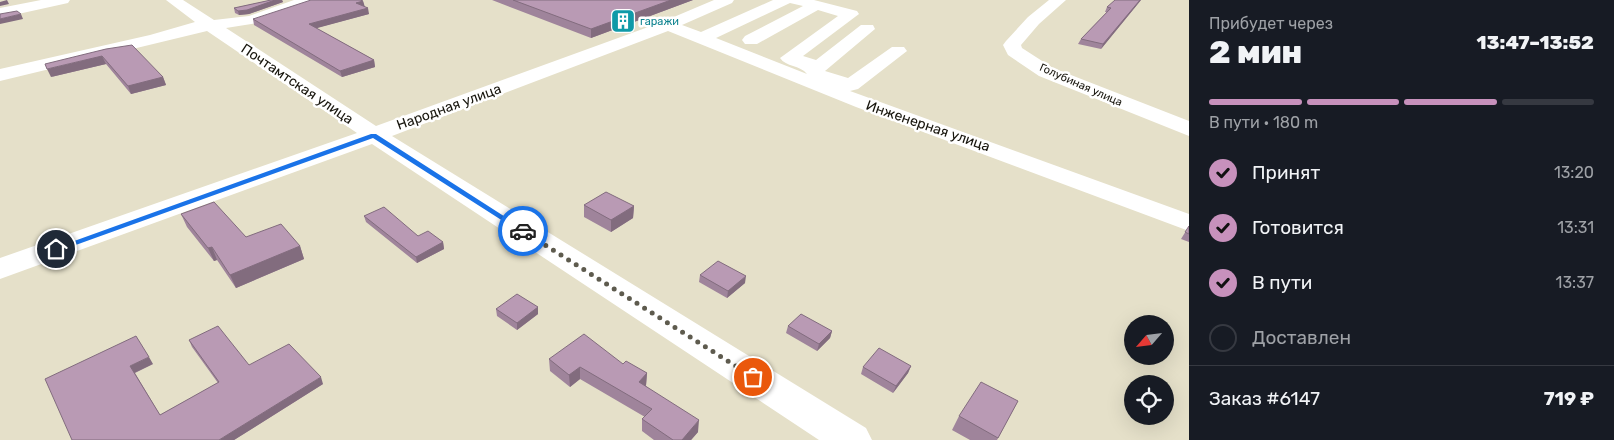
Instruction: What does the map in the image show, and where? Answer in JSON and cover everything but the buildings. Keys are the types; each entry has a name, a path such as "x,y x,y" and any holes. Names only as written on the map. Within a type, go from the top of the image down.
{"street":[{"path":"0,12 63,0"},
{"name":"Почтамтская улица","path":"173,0 374,135 852,440"},
{"path":"0,74 209,25 251,20 309,0"},
{"name":"Народная улица","path":"0,269 374,135 668,25 727,0"},
{"path":"701,39 785,0"},
{"path":"796,0 851,14 789,58 809,64 818,75 851,85 898,52"},
{"name":"Голубиная улица","path":"1059,0 1045,8 1025,27 1012,45 1014,51 1046,72 1189,129"},
{"path":"751,40 817,5"},
{"name":"Инженерная улица","path":"668,25 863,103 964,138 1189,223"},
{"path":"815,70 867,29"}],"way so far":[{"path":"523,231 753,377"}],"place":[{"name":"гаражи","path":"623,21"}],"route":[{"path":"56,249 374,135 523,231"}]}
